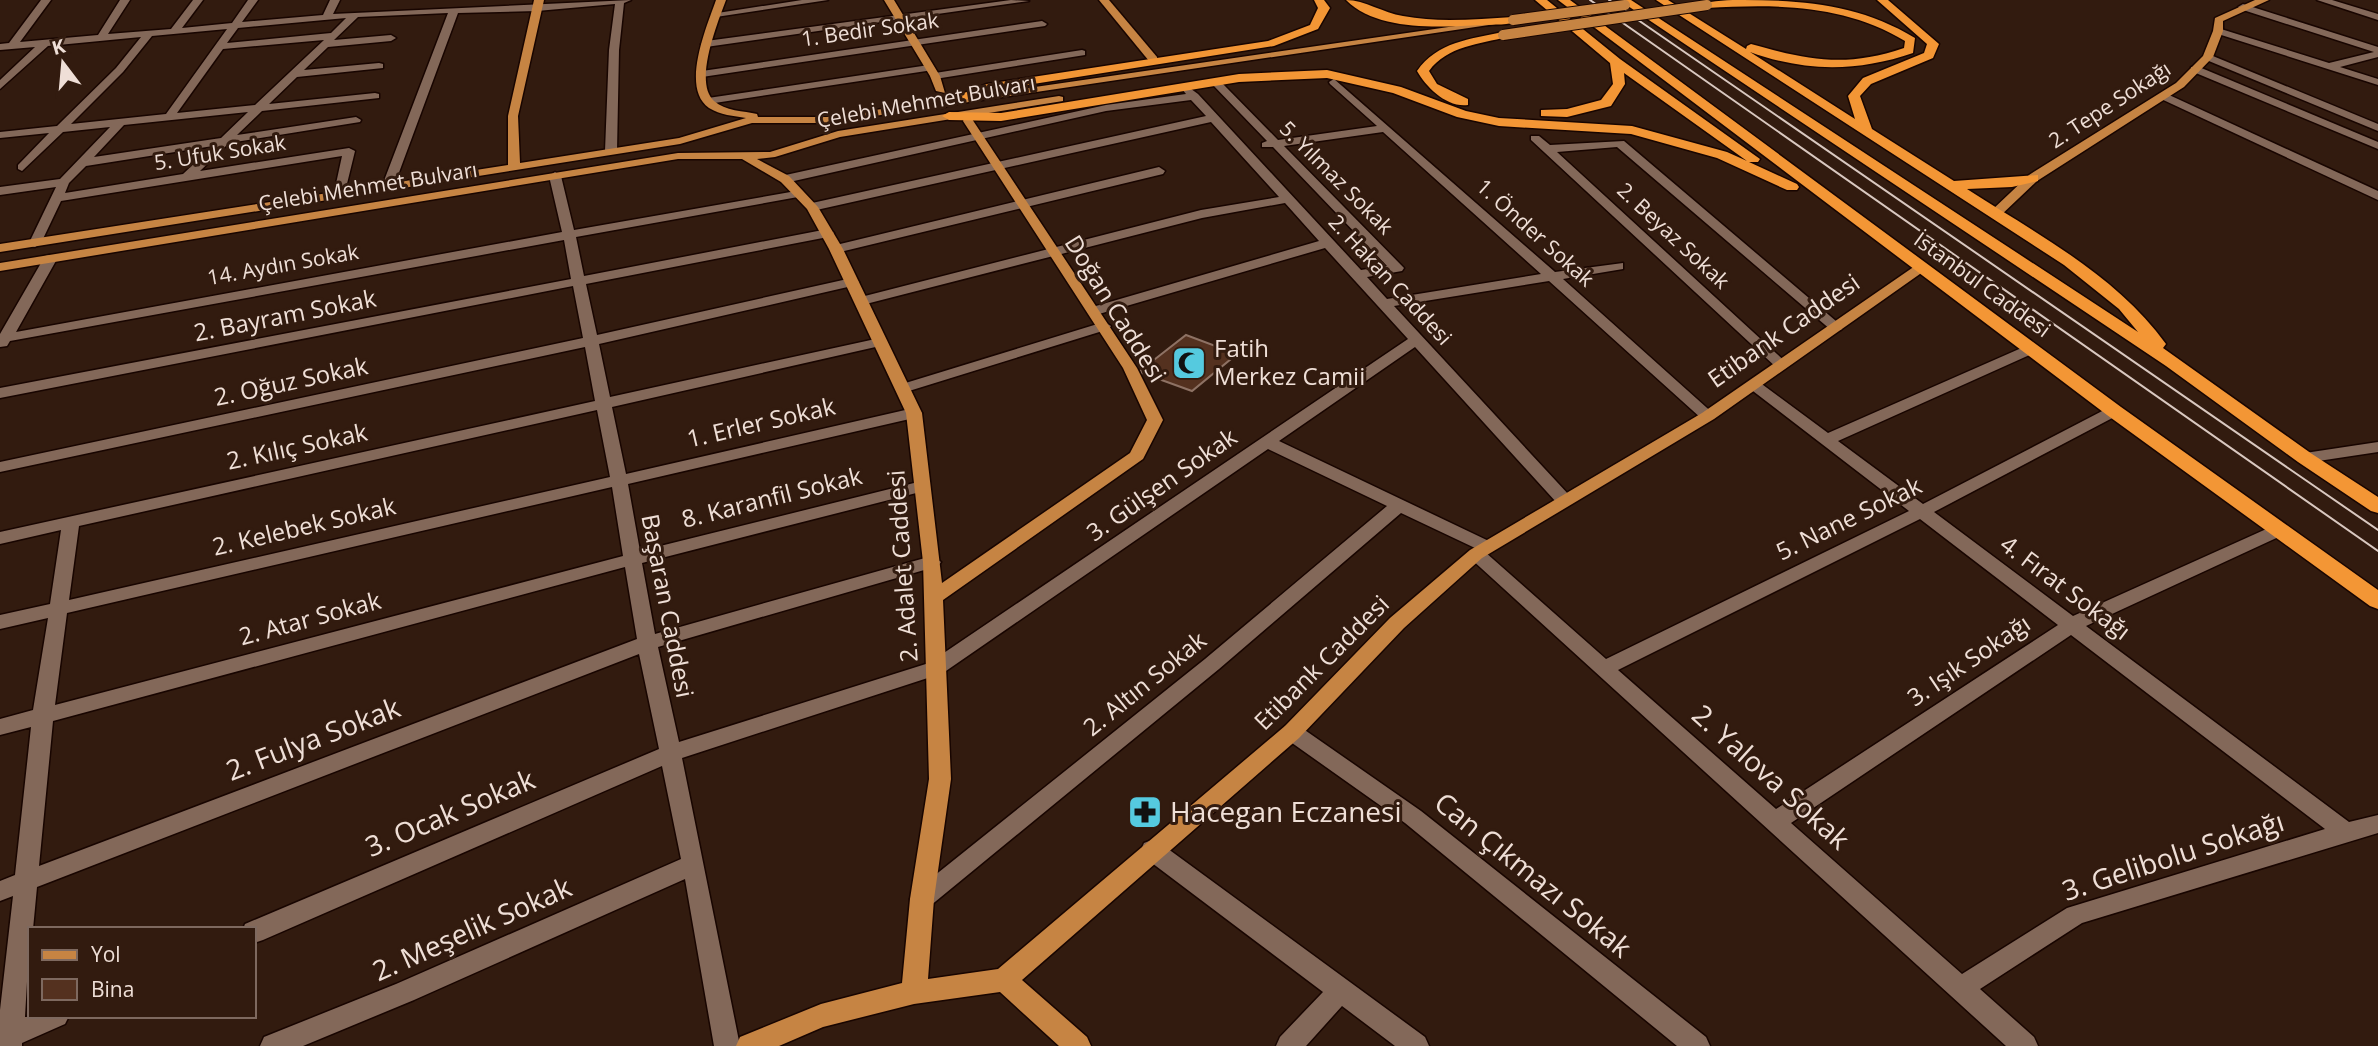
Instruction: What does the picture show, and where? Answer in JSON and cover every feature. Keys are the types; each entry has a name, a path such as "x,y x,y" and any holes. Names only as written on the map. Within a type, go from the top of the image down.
{"highway":[{"path":"944,104 987,88 1270,44 1314,27 1324,8 1319,0"},
{"path":"1351,0 1359,7 1386,16 1428,22 1513,20"},
{"path":"1540,0 1616,62 1837,222 1893,248"},
{"name":"İstanbul Caddesi","path":"1563,0 1920,268 2378,601"},
{"name":"İstanbul Caddesi","path":"1624,0 2172,362 2305,458 2378,506"},
{"path":"1662,0 2070,262 2125,305 2172,362"},
{"path":"1866,131 1854,96 1867,81 1929,55 1933,44 1924,33 1882,0"},
{"path":"1705,28 1766,54 1821,63 1850,64 1886,60 1909,50 1911,40 1897,28 1874,16 1826,4 1794,1 1707,5"},
{"path":"1503,35 1442,51 1429,60 1423,71 1432,86 1454,99 1488,110 1519,114 1567,113 1606,103 1619,84 1616,62"},
{"path":"944,104 1001,117 1239,78 1327,74 1397,90 1462,114 1499,122 1588,126 1644,133 1722,155 1792,187"},
{"path":"1949,186 2012,183 2033,178"}],"main road":[{"path":"721,0 707,34 702,74 703,89 711,104 712,144 722,156"},
{"path":"889,0 932,72 944,104"},
{"path":"1104,0 1153,59"},
{"name":"Çelebi Mehmet Bulvarı","path":"0,248 680,141 741,122 774,119 827,120 1662,0"},
{"name":"Çelebi Mehmet Bulvarı","path":"0,267 678,156 771,155 944,104 1210,76 1734,0"},
{"name":"2. Tepe Sokağı","path":"1995,215 2033,178 2163,96 2195,69 2208,57 2218,32 2218,20 2264,0"},
{"path":"514,166 513,116 538,4"},
{"path":"711,104 774,119"},
{"path":"781,177 786,157 813,137 813,130 808,125 796,120"},
{"name":"Doğan Caddesi","path":"933,598 1137,456 1156,420 1130,368 1104,326 1053,253 968,121"},
{"name":"2. Adalet Caddesi","path":"743,157 781,177 799,192 811,207 863,301 914,413 932,562 940,779 922,899 914,992"},
{"name":"Etibank Caddesi","path":"1004,980 1292,732 1397,623 1481,550 1754,385 1920,268"},
{"path":"749,1046 821,1016 914,992 1004,980 1078,1046"}],"street":[{"path":"12,46 46,0"},
{"path":"100,39 125,0"},
{"path":"173,33 198,0"},
{"path":"170,117 253,0"},
{"path":"327,17 335,0"},
{"path":"374,13 384,0"},
{"path":"0,47 235,28 374,13 453,13 538,4 623,0 614,50 611,151"},
{"path":"716,14 823,0"},
{"path":"2322,0 2378,17"},
{"path":"706,44 1024,1"},
{"path":"2243,7 2378,52"},
{"path":"388,186 453,13"},
{"path":"186,179 355,15"},
{"name":"1. Bedir Sokak","path":"702,74 1042,24"},
{"path":"2218,32 2378,82"},
{"path":"22,167 57,129 132,58 148,35"},
{"path":"222,46 391,38"},
{"path":"0,86 45,43"},
{"path":"2329,66 2378,52"},
{"path":"711,104 1082,53"},
{"path":"2208,57 2378,128"},
{"path":"292,74 379,66"},
{"path":"2195,69 2378,146"},
{"name":"1. Önder Sokak","path":"1334,82 1707,415"},
{"name":"5. Yılmaz Sokak","path":"1219,85 1397,268 1356,275"},
{"name":"2. Hakan Caddesi","path":"977,135 1190,92 1563,499"},
{"path":"0,135 375,96"},
{"path":"2163,96 2378,196"},
{"path":"811,207 1214,118"},
{"path":"80,163 356,120"},
{"path":"35,243 64,182 122,121"},
{"path":"1242,149 1385,128"},
{"path":"781,177 977,135"},
{"name":"2. Beyaz Sokak","path":"1535,138 1782,365"},
{"path":"1547,149 1620,143 1836,327"},
{"name":"5. Ufuk Sokak","path":"55,198 349,151 340,193"},
{"name":"2. Bayram Sokak","path":"0,393 579,284 832,241 1021,203 1159,171"},
{"name":"Başaran Caddesi","path":"555,176 604,405 646,643 694,864 727,1046"},
{"path":"0,191 64,182"},
{"name":"14. Aydın Sokak","path":"2,342 569,233 799,192"},
{"path":"863,301 1201,214 1287,199"},
{"path":"1094,312 1327,243"},
{"path":"2,342 50,259"},
{"path":"1383,304 1618,266"},
{"name":"2. Oğuz Sokak","path":"0,467 591,341 852,282"},
{"path":"904,388 1104,326"},
{"name":"3. Gülşen Sokak","path":"671,753 936,668 1416,340"},
{"name":"2. Kılıç Sokak","path":"0,538 880,342"},
{"path":"1826,440 2031,349"},
{"name":"4. Fırat Sokağı","path":"1754,385 2346,832"},
{"name":"5. Nane Sokak","path":"1604,668 1920,512 2114,411"},
{"name":"1. Erler Sokak","path":"619,481 914,413"},
{"name":"2. Yalova Sokak","path":"1267,442 1399,505 1481,550 1604,668 2025,1046"},
{"path":"2305,458 2378,447"},
{"name":"2. Kelebek Sokak","path":"0,622 619,481"},
{"name":"8. Karanfil Sokak","path":"633,559 922,486"},
{"name":"2. Altın Sokak","path":"922,899 1212,664 1399,505"},
{"path":"6,1041 43,715 71,522"},
{"name":"3. Işık Sokağı","path":"1776,821 2073,624 2279,530"},
{"name":"2. Atar Sokak","path":"0,727 633,559"},
{"name":"2. Fulya Sokak","path":"0,891 646,643 932,562"},
{"name":"Can Çıkmazı Sokak","path":"1292,732 1413,817 1697,1046"},
{"name":"3. Ocak Sokak","path":"256,931 671,753"},
{"name":"3. Gelibolu Sokağı","path":"1961,988 2075,915 2378,824"},
{"path":"1152,850 1416,1046"},
{"name":"2. Meşelik Sokak","path":"273,1046 405,992 694,864"},
{"path":"1289,1046 1341,990"},
{"path":"6,1041 52,1018"}],"building":[{"name":"Fatih Merkez Camii","path":"1186,335 1237,354 1192,391 1142,373 1141,370"}],"tram line":[{"path":"1590,0 2378,551"},
{"path":"1609,0 2378,530"}],"place":[{"name":"Fatih Merkez Camii","path":"1189,363"},
{"name":"Hacegan Eczanesi","path":"1145,812"}]}
